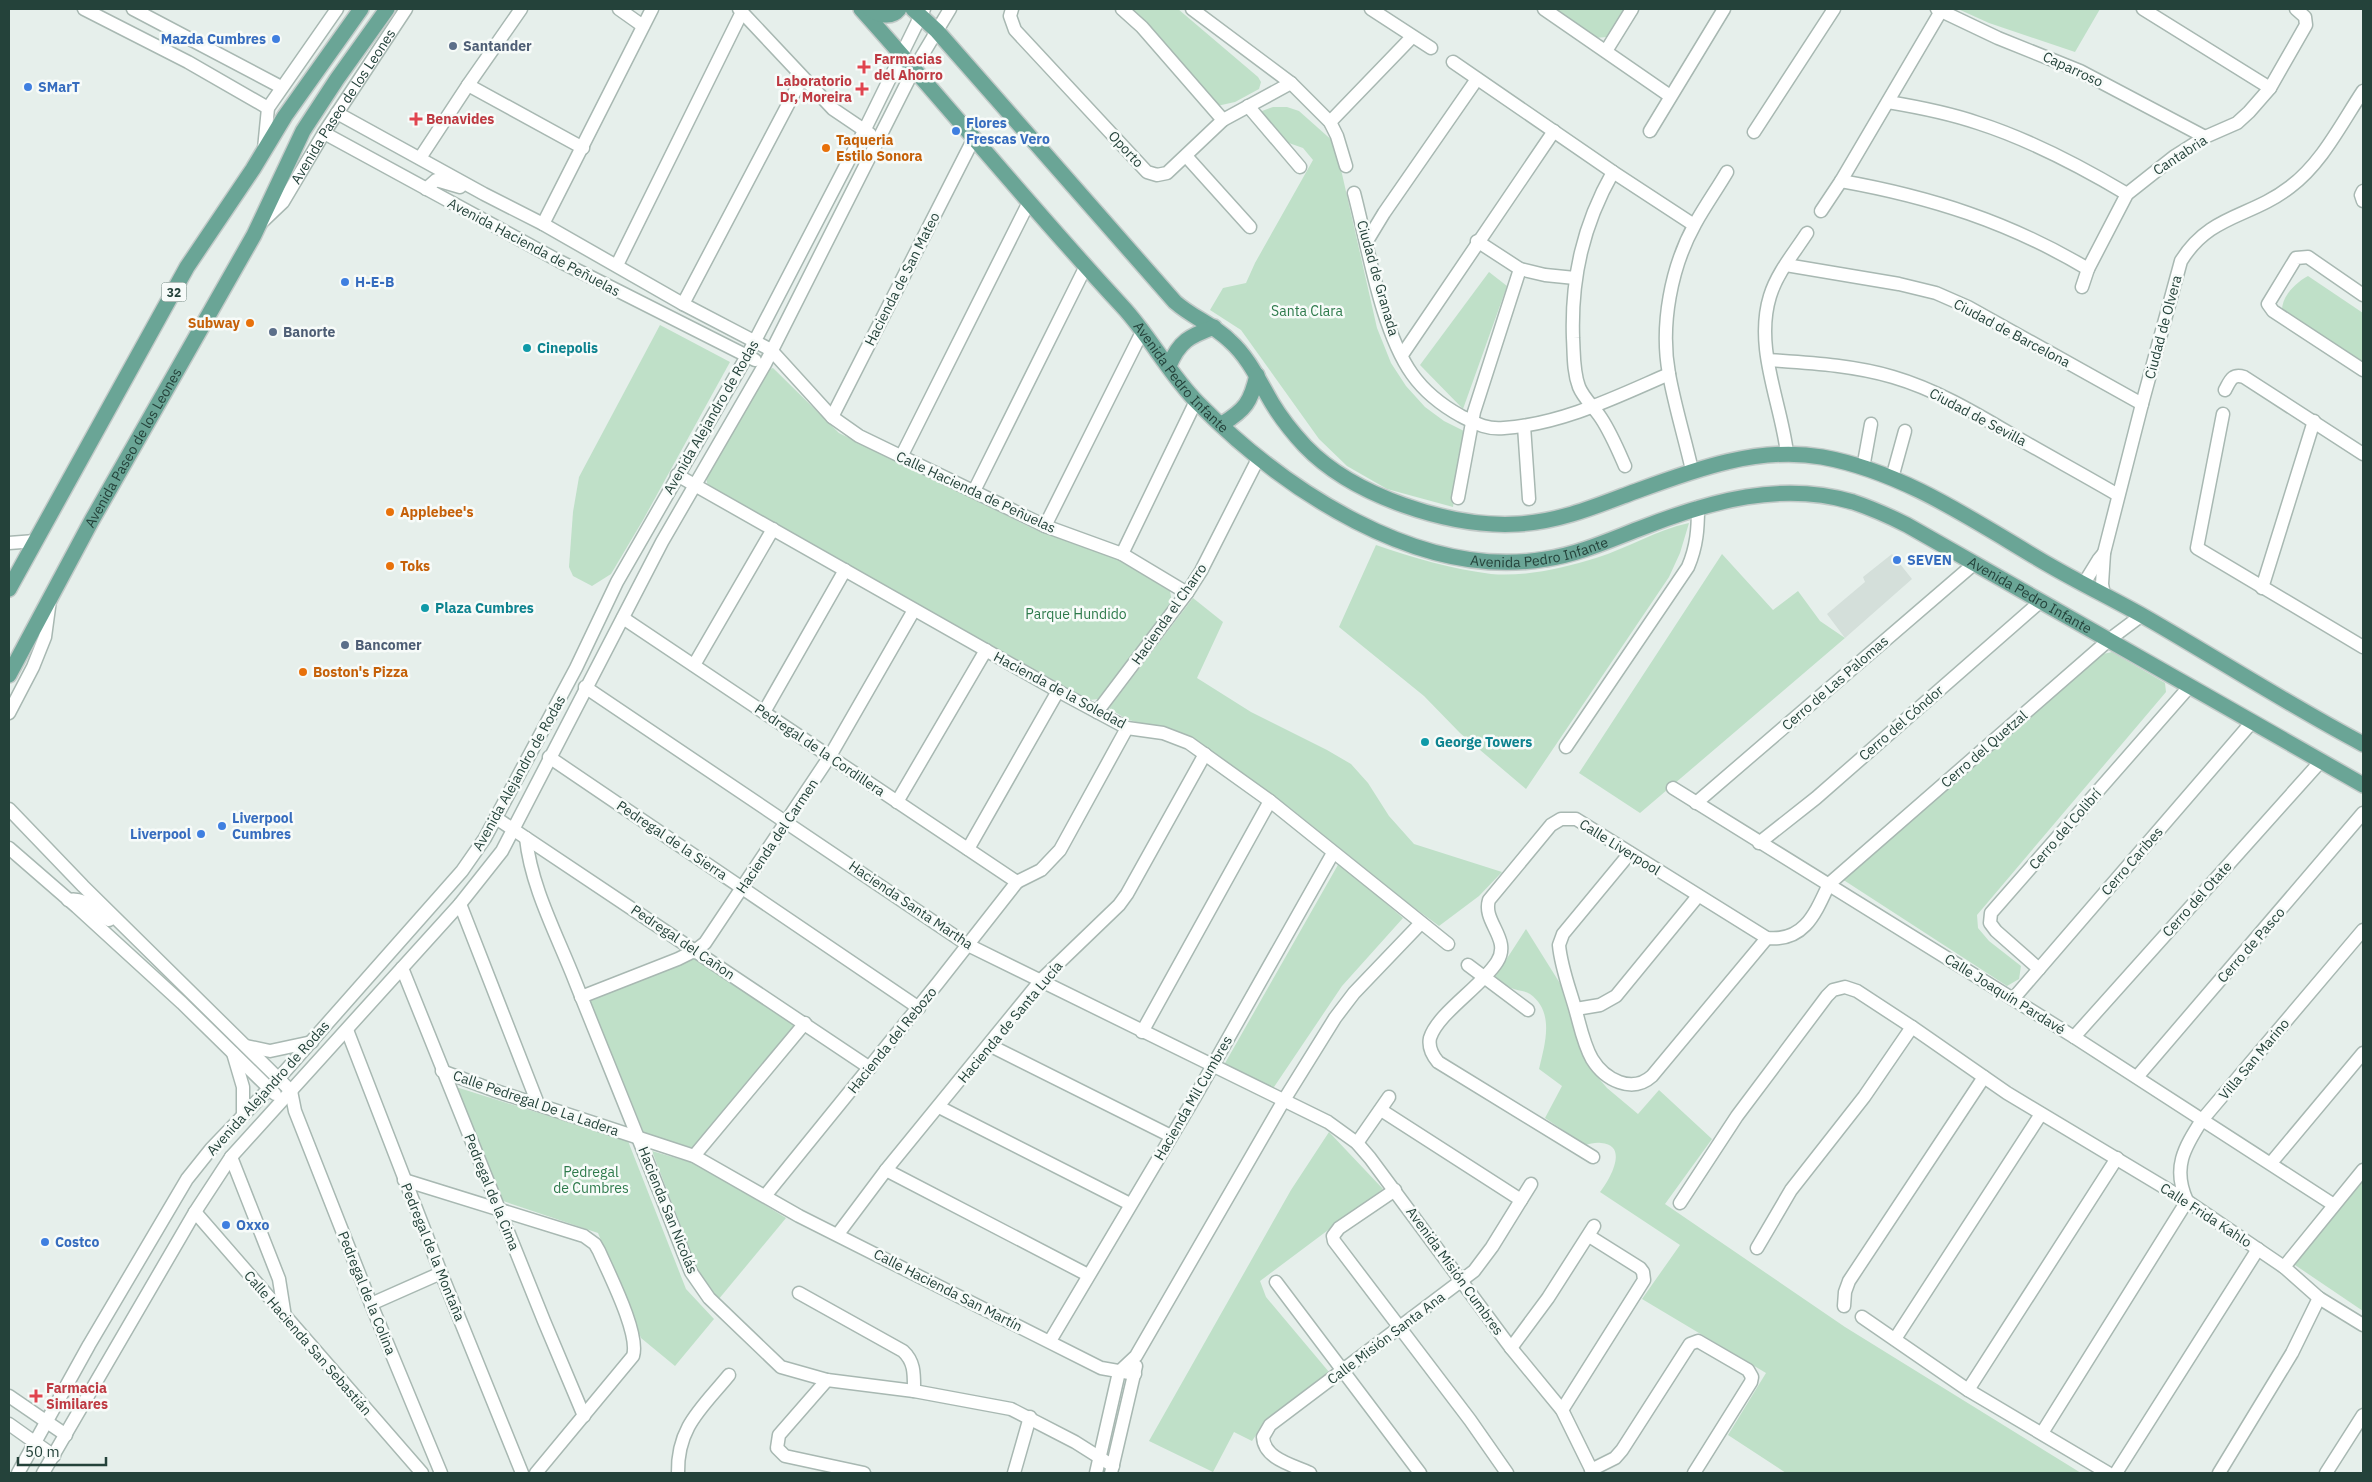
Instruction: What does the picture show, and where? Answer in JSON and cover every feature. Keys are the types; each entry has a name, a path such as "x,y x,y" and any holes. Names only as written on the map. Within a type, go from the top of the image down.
{"main road":[{"name":"32","path":"9,589 187,267 285,116 361,9"},
{"name":"Avenida Paseo de los Leones","path":"9,675 92,520 260,223 304,131 337,79 387,9"},
{"name":"Avenida Pedro Infante","path":"861,9 1028,204 1144,330 1196,402 1259,457 1339,514 1410,545 1449,557 1484,563 1516,563 1575,552 1698,506 1726,499 1758,495 1806,494 1840,499 1875,510 1906,525 2363,785"},
{"path":"870,9 882,15 891,15 899,9"},
{"name":"Avenida Pedro Infante","path":"919,11 1175,302 1190,315 1214,327 1232,342 1257,376 1273,405 1306,446 1334,470 1357,485 1415,508 1451,518 1488,524 1519,524 1551,520 1577,513 1692,470 1728,461 1787,453 1821,457 1863,468 1922,491 2083,585 2142,615 2362,740"},
{"path":"1169,366 1179,346 1188,338 1214,327"},
{"path":"1222,424 1246,406 1253,395 1257,376"}],"street":[{"path":"84,9 188,62 268,108"},
{"path":"133,9 281,87"},
{"path":"264,150 268,108 337,9"},
{"name":"Avenida Paseo de los Leones","path":"260,223 283,202 337,113 406,9"},
{"path":"420,158 521,9"},
{"path":"619,9 644,26"},
{"path":"543,224 652,9"},
{"name":"Avenida Alejandro de Rodas","path":"43,1473 195,1212 231,1157 460,904 490,867 514,829 585,687 662,542 764,364 914,69 950,9"},
{"path":"1122,9 1142,27 1223,120"},
{"path":"1192,9 1291,83 1330,122 1337,136 1346,166"},
{"path":"1371,9 1431,48"},
{"path":"1544,9 1670,96"},
{"path":"1606,51 1632,9"},
{"path":"1650,131 1724,9"},
{"path":"1754,132 1834,9"},
{"path":"2143,9 2270,88"},
{"path":"617,265 740,10 833,109 864,132 879,139"},
{"path":"1821,211 1888,102 1939,10"},
{"name":"Caparroso","path":"1939,10 1998,38 2080,71 2205,137"},
{"name":"Avenida Alejandro de Rodas","path":"18,1473 88,1345 175,1198 212,1149 312,1042 476,854 576,668 617,582 755,340 864,132 919,11"},
{"name":"Cantabria","path":"2082,287 2088,269 2127,194 2155,170 2205,137 2237,123 2270,88 2306,25 2307,20 2299,11"},
{"name":"Oporto","path":"1011,13 1015,30 1147,172 1157,175 1167,173 1223,120 1291,83"},
{"path":"1330,122 1412,37"},
{"path":"1453,62 1694,225"},
{"path":"683,304 802,78"},
{"path":"1367,241 1384,213 1477,79"},
{"path":"468,85 583,148"},
{"name":"Ciudad de Olvera","path":"2104,595 2102,584 2104,553 2177,273 2190,248 2202,235 2219,224 2273,199 2301,178 2315,164 2363,91"},
{"path":"1888,102 1933,110 1979,123 2062,158 2127,194"},
{"path":"1248,106 1300,167"},
{"name":"Avenida Hacienda de Peñuelas","path":"337,113 484,194 543,224 683,304 755,340"},
{"path":"1402,355 1477,241 1554,131"},
{"name":"Avenida Hacienda de Peñuelas","path":"324,134 559,261 746,356"},
{"name":"Hacienda de San Mateo","path":"832,418 973,140"},
{"path":"1186,156 1250,228"},
{"path":"1613,172 1598,200 1586,235 1575,278 1572,301 1576,375 1582,393 1606,426 1625,466"},
{"path":"1692,470 1669,374 1667,349 1668,311 1682,252 1694,225 1727,172"},
{"path":"426,189 436,180 484,194"},
{"path":"1841,181 1890,190 1955,208 2013,229 2088,269"},
{"path":"2363,191 2361,195 2363,201"},
{"name":"Ciudad de Granada","path":"1354,194 1388,324 1412,374 1449,409 1487,428 1524,426 1557,419 1593,407 1669,374"},
{"path":"901,457 1028,204"},
{"path":"1787,453 1768,360 1765,330 1766,312 1771,294 1786,265 1807,233"},
{"path":"1477,241 1520,269 1545,275 1575,278"},
{"path":"2363,295 2308,257 2300,256 2296,258 2268,304 2273,311 2363,370"},
{"name":"Ciudad de Barcelona","path":"1786,265 1899,284 1936,293 1968,307 2142,404"},
{"path":"974,491 1085,268"},
{"path":"1458,498 1473,422 1520,269"},
{"path":"1045,526 1144,330"},
{"name":"Calle Hacienda de Peñuelas","path":"755,340 771,350 832,418 859,436 1045,526 1122,554 1187,593"},
{"path":"746,356 764,364 784,365"},
{"name":"Ciudad de Sevilla","path":"1768,360 1819,363 1863,370 1894,377 1923,388 1964,407 2118,495"},
{"path":"2224,390 2232,377 2237,375 2244,377 2363,454"},
{"path":"1122,554 1196,402"},
{"path":"2223,414 2196,545 2200,551 2363,647"},
{"path":"2262,588 2314,421"},
{"path":"1863,468 1871,424"},
{"path":"1524,426 1529,499"},
{"path":"1892,478 1905,431"},
{"name":"Hacienda el Charro","path":"1097,712 1187,593 1222,532 1259,457"},
{"name":"Hacienda de la Soledad","path":"677,475 696,484 1058,691 1127,728 1164,733 1183,740 1270,801 1448,944"},
{"path":"1566,747 1688,566 1695,551 1698,532 1698,506"},
{"path":"694,665 773,529"},
{"path":"9,543 34,541"},
{"name":"Ciudad de Olvera","path":"2083,585 2098,559 2104,553"},
{"name":"Cerro de Las Palomas","path":"1696,803 1975,563"},
{"path":"764,712 845,570"},
{"path":"9,713 33,668 45,637 50,600"},
{"name":"Cerro del Cóndor","path":"1759,843 1816,798 2041,601"},
{"name":"Hacienda del Carmen","path":"581,997 696,950 710,936 830,756 914,610"},
{"name":"Cerro del Quetzal","path":"1829,884 2110,640 2142,615"},
{"name":"Pedregal de la Cordillera","path":"623,618 1016,882"},
{"path":"897,802 986,650"},
{"name":"Hacienda Santa Martha","path":"585,687 968,946 1041,980 1212,1067 1284,1100"},
{"name":"Cerro del Colibrí","path":"2039,969 1996,931 1990,923 1991,913 2190,687"},
{"path":"968,849 1058,691"},
{"name":"Cerro Caribes","path":"2013,999 2252,722"},
{"path":"1016,882 1041,870 1060,850 1127,728"},
{"name":"Hacienda de Santa Lucía","path":"838,1234 886,1170 1041,980 1108,916 1127,894 1205,754"},
{"name":"Pedregal de la Sierra","path":"549,757 743,886 919,1008"},
{"name":"Cerro del Otate","path":"2074,1037 2321,761"},
{"name":"Calle Joaquín Pardavé","path":"1673,788 2074,1037 2272,1163 2334,1205"},
{"path":"1142,1032 1270,801"},
{"path":"9,808 119,921 279,1078 286,1096"},
{"name":"Cerro de Pasco","path":"2137,1077 2363,813"},
{"name":"Pedregal del Cañon","path":"496,818 870,1068"},
{"name":"Calle Liverpool","path":"1484,978 1497,962 1502,947 1488,910 1489,900 1551,825 1561,819 1576,820 1767,938"},
{"name":"Hacienda San Nicolás","path":"526,838 536,883 581,997 691,1272 709,1298 775,1363 788,1370 826,1380 914,1391 995,1405 1030,1418 1074,1442 1112,1470"},
{"path":"9,848 97,926 232,1051 269,1088 286,1096"},
{"name":"Hacienda Mil Cumbres","path":"1050,1341 1212,1067 1333,853"},
{"path":"1630,853 1560,939 1560,955 1584,1043 1593,1060 1603,1072 1614,1080 1631,1086 1645,1082 1652,1076 1767,938 1780,939 1792,936 1803,928 1812,917 1829,884"},
{"name":"Hacienda del Rebozo","path":"765,1196 919,1008 1016,882"},
{"path":"1576,1009 1600,1005 1616,996 1698,896"},
{"path":"68,900 77,898 83,900 104,918 119,921"},
{"path":"460,904 538,1104"},
{"path":"1096,1473 1119,1372 1136,1356 1170,1294 1284,1100 1335,1018 1354,993 1421,922"},
{"path":"97,926 118,935 142,957 156,957"},
{"name":"Villa San Marino","path":"2187,1201 2180,1180 2181,1161 2185,1147 2202,1120 2363,930"},
{"path":"1468,964 1528,1010"},
{"name":"Pedregal de la Cima","path":"402,968 442,1071 584,1416"},
{"path":"1484,978 1445,1017 1433,1032 1430,1047 1432,1056 1438,1062 1593,1157"},
{"name":"Calle Frida Kahlo","path":"1680,1203 1737,1116 1826,996 1833,990 1845,987 1857,991 2041,1114 2187,1201 2284,1267 2319,1298 2363,1325"},
{"path":"694,1156 805,1024"},
{"path":"1757,1248 1791,1190 1864,1098 1912,1027"},
{"name":"Pedregal de la Montaña","path":"347,1030 404,1180 522,1473"},
{"path":"246,1046 270,1051 312,1042"},
{"path":"989,1045 1171,1136"},
{"path":"232,1051 242,1086 243,1115"},
{"path":"2272,1163 2363,1054"},
{"name":"Calle Pedregal De La Ladera","path":"442,1071 694,1156 765,1196"},
{"path":"1844,1306 1845,1292 1849,1281 1984,1077"},
{"name":"Pedregal de la Colina","path":"286,1096 296,1111 371,1304 441,1473"},
{"path":"1357,1143 1389,1097"},
{"name":"Avenida Misión Cumbres","path":"1284,1100 1328,1122 1357,1143 1511,1348 1562,1410 1592,1472"},
{"path":"939,1107 1130,1204"},
{"path":"1381,1110 1521,1200"},
{"path":"1895,1339 2041,1114"},
{"path":"231,1157 279,1279 285,1317"},
{"path":"1968,1390 2117,1158"},
{"path":"886,1170 1088,1275"},
{"path":"2284,1267 2363,1170"},
{"path":"404,1180 498,1207 584,1236 595,1244 633,1333 635,1349 633,1356 536,1473"},
{"name":"Calle Misión Santa Ana","path":"1310,1473 1267,1451 1263,1437 1270,1425 1399,1327 1462,1282 1483,1260 1531,1184"},
{"path":"1394,1190 1339,1228 1333,1236 1336,1246 1470,1420 1507,1473"},
{"name":"Calle Hacienda San Martín","path":"765,1196 1101,1368 1135,1374"},
{"path":"2042,1433 2187,1201"},
{"name":"Calle Hacienda San Sebastián","path":"195,1212 422,1473"},
{"path":"1511,1348 1592,1231 1640,1268 1643,1272 1644,1280 1562,1410"},
{"path":"2116,1473 2258,1249"},
{"path":"371,1304 441,1273"},
{"path":"1276,1282 1420,1473"},
{"path":"799,1294 909,1356 913,1365 914,1391"},
{"path":"2219,1473 2292,1353 2319,1298"},
{"path":"1862,1317 1968,1390 2108,1473"},
{"path":"1592,1472 1615,1458 1622,1450 1693,1342 1702,1342 1748,1370 1752,1377 1751,1382 1694,1473"},
{"path":"1112,1470 1135,1374 1136,1356"},
{"path":"678,1473 679,1450 685,1431 729,1375"},
{"path":"826,1380 779,1436 777,1448 785,1456 864,1473"},
{"path":"9,1396 66,1435"},
{"path":"2326,1473 2363,1415"},
{"path":"1014,1473 1030,1418"},
{"path":"9,1424 54,1456"}],"shaded area":[{"path":"1892,554 1912,579 1845,638 1827,614 1865,582 1863,577"}],"green space":[{"path":"1128,9 1178,9 1258,77 1261,82 1259,89 1235,102 1217,106"},
{"path":"1552,9 1625,9 1607,37 1595,38"},
{"path":"1958,9 2100,9 2075,52 1989,23"},
{"name":"Santa Clara","path":"1273,107 1287,107 1299,111 1335,143 1377,328 1391,363 1406,386 1425,407 1444,421 1464,431 1453,507 1387,489 1347,466 1319,439 1241,330 1210,310 1223,288 1246,283 1255,263 1313,160 1303,148 1286,142 1262,117 1262,111"},
{"path":"1489,272 1507,286 1463,409 1420,365"},
{"path":"2308,276 2363,313 2363,364 2282,312 2286,296 2298,282"},
{"path":"660,325 730,362 611,574 592,586 573,576 569,567 573,512 579,477"},
{"name":"Parque Hundido","path":"773,368 839,433 1034,529 1106,552 1170,591 1172,602 1098,699 1089,700 708,487 706,478 769,369"},
{"path":"1689,523 1680,553 1669,577 1526,789 1460,733 1424,696 1339,627 1376,545 1418,559 1447,566 1504,575 1544,571 1584,562 1665,530"},
{"path":"1722,554 1773,610 1798,591 1820,621 1845,638 1640,813 1579,773"},
{"path":"1193,598 1223,622 1197,678 1251,712 1351,764 1368,783 1389,816 1414,844 1502,872 1479,896 1439,926 1289,807 1188,738 1126,719 1109,708"},
{"path":"2112,652 2165,683 2166,692 1977,915 1978,928 1989,941 2021,966 2019,979 2007,986 1842,879 2103,654"},
{"path":"1339,863 1403,918 1342,986 1272,1090 1224,1065"},
{"path":"1526,929 1566,993 1590,1068 1607,1088 1638,1114 1659,1090 1712,1139 1665,1204 1845,1327 2081,1473 1786,1473 1728,1435 1766,1373 1642,1299 1680,1245 1600,1192 1615,1164 1616,1156 1610,1145 1593,1143 1585,1145 1545,1118 1562,1086 1539,1069 1546,1029 1543,1010 1538,1001 1530,994 1509,987 1495,977"},
{"name":"Pedregal de Cumbres","path":"697,957 795,1024 693,1148 644,1133 590,1001"},
{"name":"Pedregal de Cumbres","path":"456,1087 628,1141 686,1289 714,1319 675,1366 641,1338 598,1233 503,1201"},
{"path":"1329,1132 1383,1189 1260,1281 1266,1297 1329,1372 1265,1422 1252,1441 1234,1432 1213,1472 1149,1441 1291,1190"},
{"name":"Pedregal de Cumbres","path":"652,1151 700,1165 786,1218 718,1300 701,1279"},
{"path":"2363,1179 2363,1311 2292,1263"}],"place":[{"name":"Mazda Cumbres","path":"276,39"},
{"name":"Santander","path":"453,46"},
{"name":"Farmacias del Ahorro","path":"864,67"},
{"name":"SMarT","path":"28,87"},
{"name":"Laboratorio Dr, Moreira","path":"862,89"},
{"name":"Benavides","path":"416,119"},
{"name":"Flores Frescas Vero","path":"956,131"},
{"name":"Taqueria Estilo Sonora","path":"826,148"},
{"name":"H-E-B","path":"345,282"},
{"name":"Subway","path":"250,323"},
{"name":"Banorte","path":"273,332"},
{"name":"Cinepolis","path":"527,348"},
{"name":"Applebee's","path":"390,512"},
{"name":"SEVEN","path":"1897,560"},
{"name":"Toks","path":"390,566"},
{"name":"Plaza Cumbres","path":"425,608"},
{"name":"Bancomer","path":"345,645"},
{"name":"Boston's Pizza","path":"303,672"},
{"name":"George Towers","path":"1425,742"},
{"name":"Liverpool Cumbres","path":"222,826"},
{"name":"Liverpool","path":"201,834"},
{"name":"Oxxo","path":"226,1225"},
{"name":"Costco","path":"45,1242"},
{"name":"Farmacia Similares","path":"36,1396"}]}
